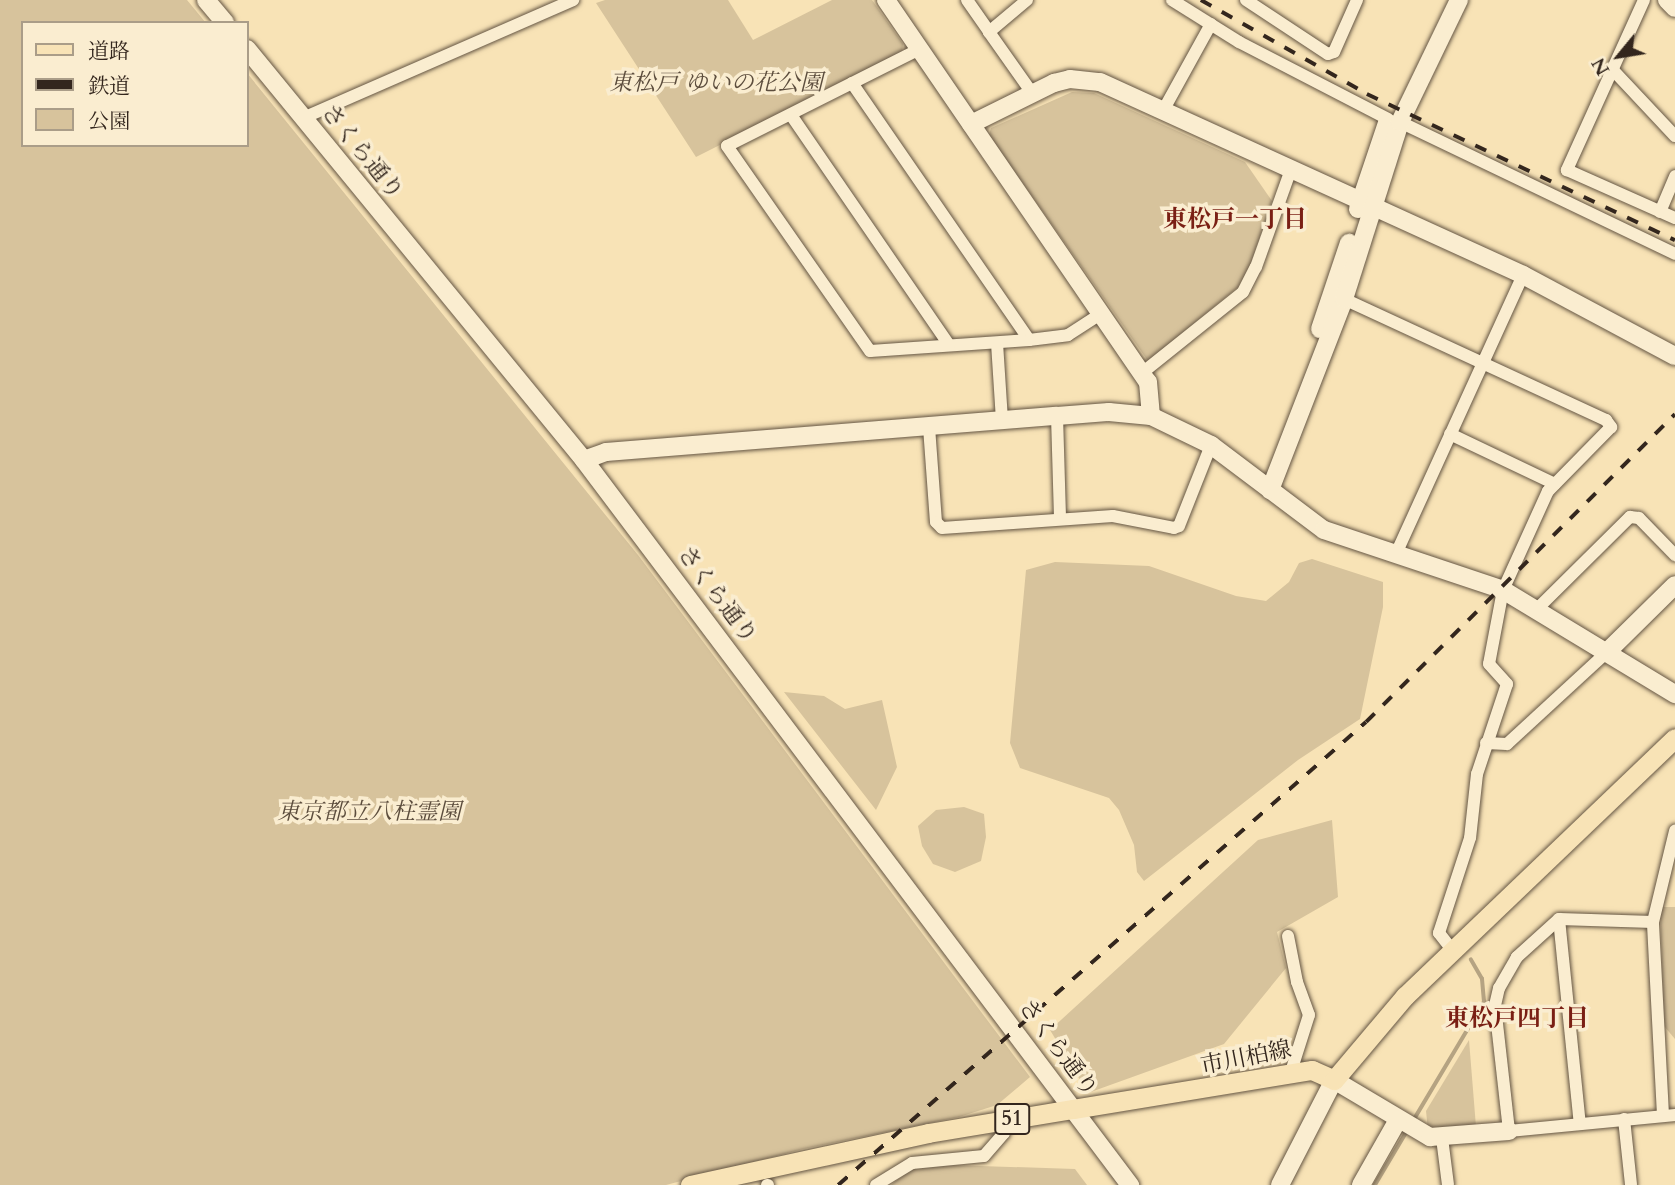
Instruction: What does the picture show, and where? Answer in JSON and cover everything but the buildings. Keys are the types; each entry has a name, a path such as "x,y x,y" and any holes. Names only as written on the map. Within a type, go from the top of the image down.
{"main road":[{"path":"1334,1080 1405,996 1675,738"},
{"name":"市川柏線","path":"690,1185 1003,1120 1312,1070 1334,1080"}],"street":[{"path":"206,0 223,21"},
{"path":"303,118 573,0"},
{"path":"886,0 1142,373 1153,398 1151,416"},
{"path":"967,0 1032,93"},
{"path":"989,32 1027,0"},
{"path":"1172,0 1210,24 1394,120 1675,254"},
{"path":"1246,0 1328,54 1334,52 1357,0"},
{"path":"1270,490 1394,120 1446,0"},
{"path":"1394,120 1459,0"},
{"path":"1644,0 1567,170 1675,218"},
{"path":"1667,0 1675,8"},
{"path":"1164,109 1210,24"},
{"path":"920,48 727,146 870,351 997,343 1068,335 1102,313"},
{"name":"さくら通り","path":"248,50 584,460 1129,1185"},
{"path":"1612,69 1675,136"},
{"path":"971,124 1062,81 1082,79 1100,82 1523,275 1675,356"},
{"path":"852,83 1029,340"},
{"path":"791,115 949,345"},
{"path":"1142,373 1242,292 1256,267 1290,169"},
{"path":"1660,212 1675,176"},
{"path":"1298,410 1344,299 1366,202"},
{"path":"1395,556 1523,275"},
{"path":"1344,299 1609,423 1610,430 1542,500 1503,590 1489,664 1507,684 1477,774 1470,838 1439,933 1453,951"},
{"path":"997,343 1002,420"},
{"path":"584,460 606,452 1002,420 1109,412 1151,416 1211,444 1324,530 1503,590 1675,694"},
{"path":"1057,416 1060,518"},
{"path":"929,427 936,522 942,528 1113,516 1179,526 1211,444"},
{"path":"1450,434 1555,484"},
{"path":"1537,609 1630,517 1639,517 1675,555"},
{"path":"1486,743 1507,744 1675,585"},
{"path":"1280,1185 1334,1080 1405,1124 1442,1138 1669,1115 1653,922 1654,903 1675,831"},
{"path":"1509,1130 1495,1006 1499,988 1517,957 1559,919 1653,922"},
{"path":"1559,919 1580,1124"},
{"path":"1288,936 1297,982 1310,1015 1290,1075"},
{"path":"1623,1119 1631,1185"},
{"path":"876,1185 912,1163 984,1156 1004,1133 1003,1120"},
{"path":"1361,1185 1405,1124"},
{"path":"1442,1138 1448,1185"}],"green space":[{"name":"東京都立八柱霊園","path":"0,0 187,0 204,21 21,21 21,147 248,147 248,74 638,555 1030,1077 997,1105 959,1117 803,1149 666,1185 0,1185"},
{"name":"東松戸 ゆいの花公園","path":"605,0 728,0 753,40 832,0 872,0 903,44 902,53 696,157 596,3"},
{"path":"1072,92 1094,93 1245,162 1272,201 1250,266 1238,287 1148,361 989,135 991,128"},
{"path":"1312,559 1383,582 1383,607 1360,719 1298,760 1144,881 1137,872 1134,845 1119,810 1109,798 1020,768 1010,743 1026,570 1055,562 1149,566 1236,596 1266,601 1289,582 1299,563"},
{"path":"784,692 824,696 845,709 882,700 897,767 876,810"},
{"path":"964,807 984,814 986,837 981,861 955,872 933,864 922,846 918,826 936,810"},
{"path":"1332,820 1338,897 1277,932 1286,968 1224,1044 1088,1093 1050,1030 1258,840"},
{"path":"1660,907 1675,907 1675,1039 1664,1026"},
{"path":"1469,1040 1476,1127 1428,1130 1426,1111"},
{"path":"918,1164 1075,1169 1087,1185 891,1185"}],"waterway":[{"path":"1413,1121 1484,1002 1482,979 1471,960"},
{"path":"1375,1185 1407,1131"}],"railway":[{"path":"1201,0 1367,94 1675,240"},
{"path":"838,1185 1366,722 1675,414"}],"district":[{"name":"東松戸一丁目","path":"1235,220"},
{"name":"東松戸四丁目","path":"1517,1019"}]}
